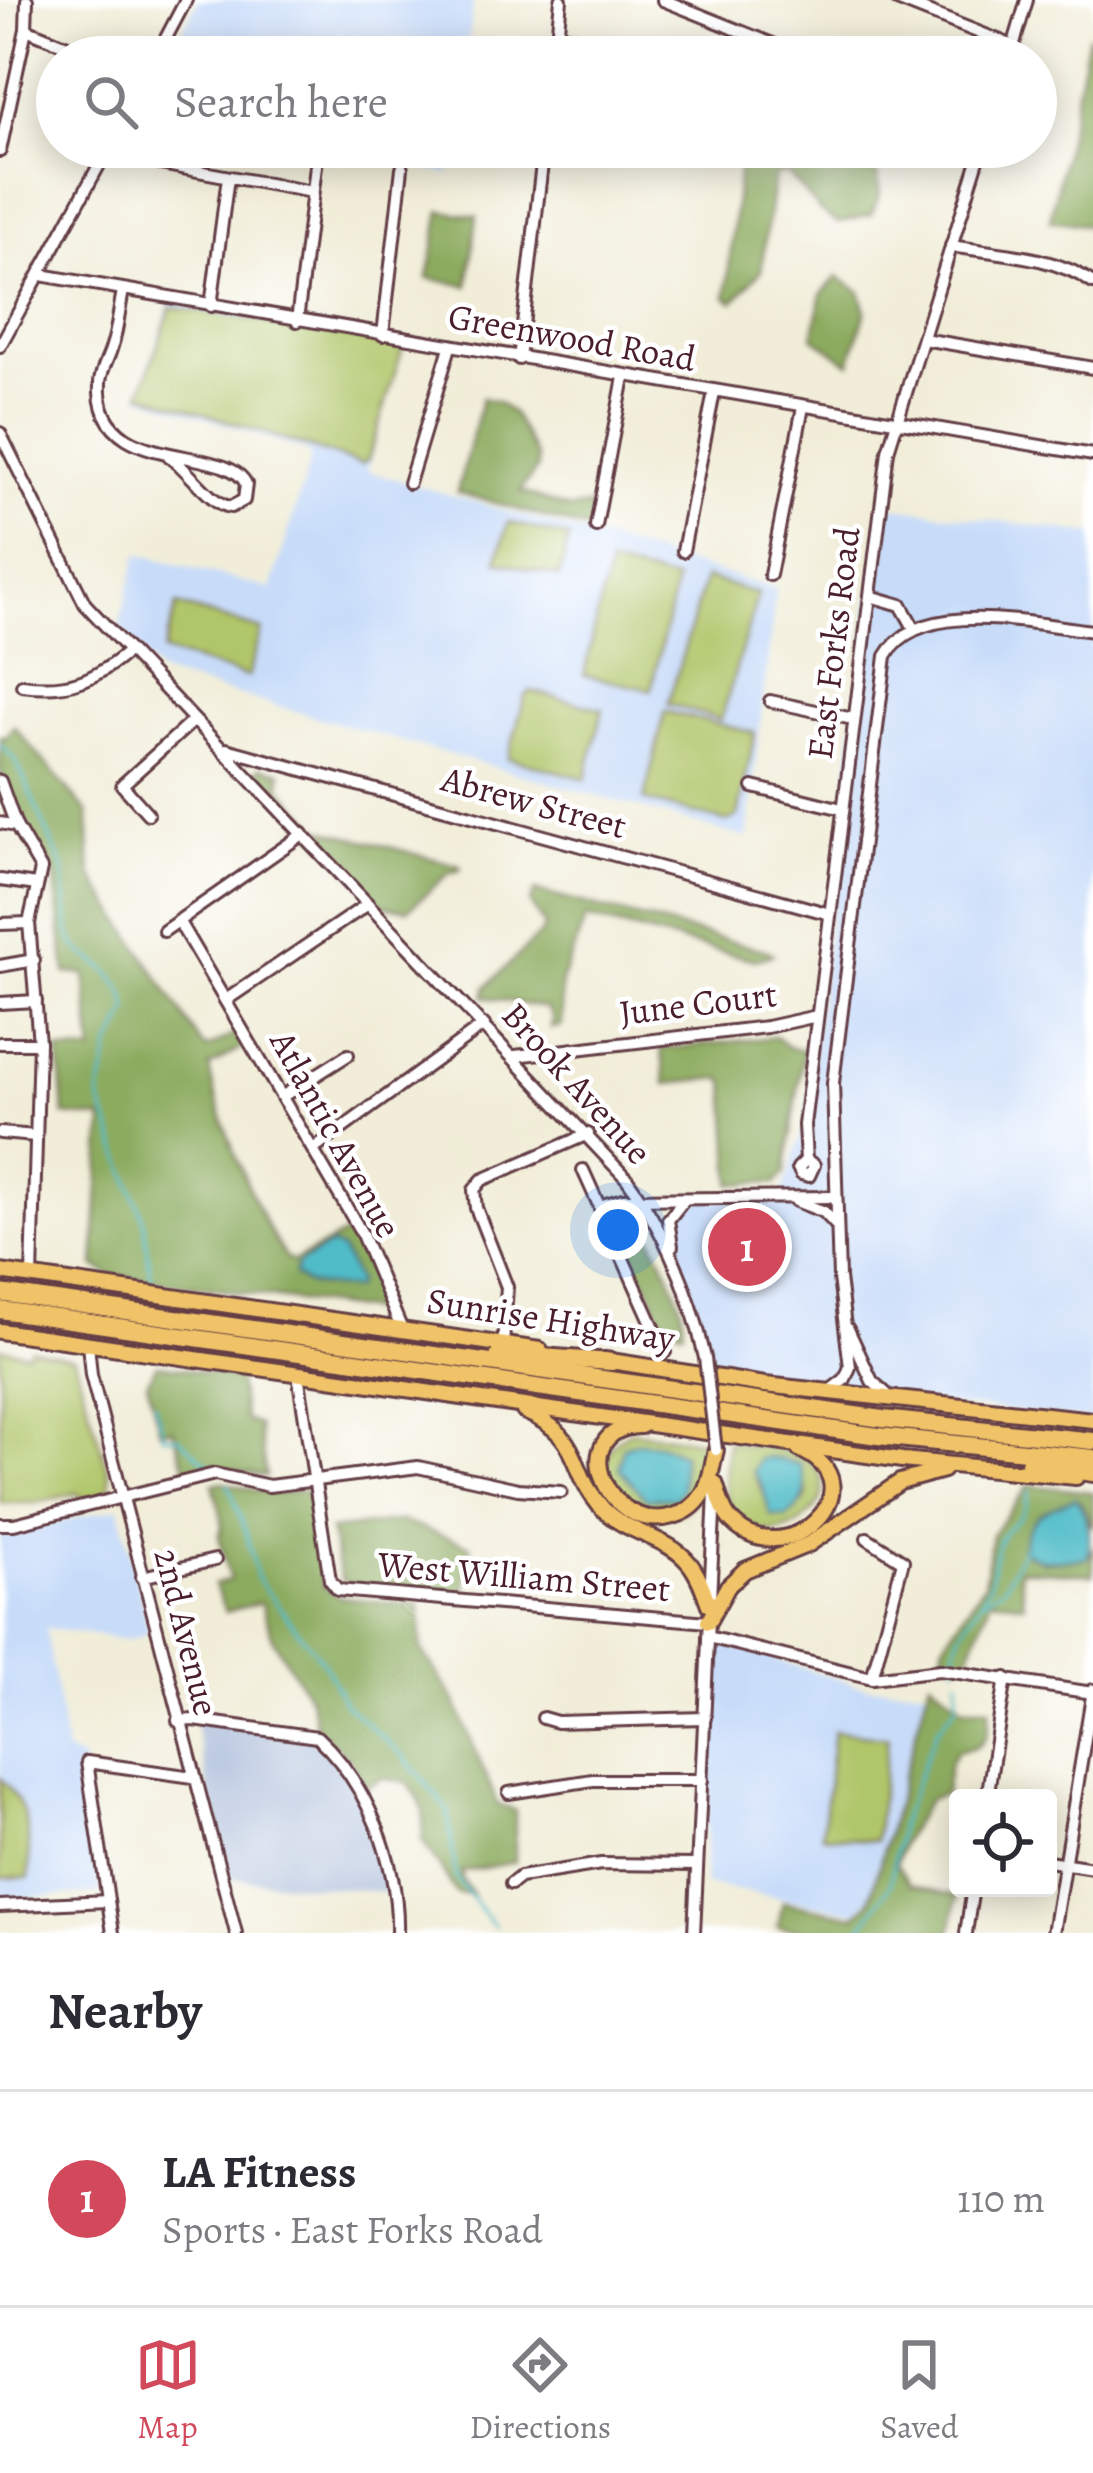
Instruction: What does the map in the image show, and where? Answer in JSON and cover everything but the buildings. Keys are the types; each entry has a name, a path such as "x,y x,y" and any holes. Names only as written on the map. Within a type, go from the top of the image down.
{"highway":[{"path":"0,1281 119,1310"},
{"name":"Sunrise Highway","path":"0,1293 883,1420 1093,1441"},
{"name":"Sunrise Highway","path":"0,1310 940,1443 1093,1458"},
{"path":"0,1321 136,1329"},
{"path":"396,1350 612,1362"},
{"path":"940,1443 1093,1476"}],"main road":[{"name":"Sunrise Highway","path":"0,1272 828,1392 1093,1420"},
{"path":"0,1331 964,1467 1093,1476"},
{"path":"508,1404 561,1433 602,1507 622,1524 682,1556 694,1570 709,1606"},
{"path":"670,1424 622,1428 603,1445 604,1483 612,1497 630,1511 663,1519 687,1511 706,1489 716,1450"},
{"path":"716,1483 727,1515 746,1531 777,1538 808,1528 829,1502 830,1474 817,1458 778,1439"},
{"path":"708,1630 728,1586 746,1570 809,1544 900,1482 964,1467"}],"street":[{"path":"0,151 4,114 26,29 27,0"},
{"path":"167,36 186,0"},
{"path":"562,0 557,34 567,36"},
{"path":"663,0 753,36"},
{"path":"897,0 977,36"},
{"path":"1017,36 1027,0"},
{"path":"26,29 43,36"},
{"path":"0,346 98,168"},
{"path":"181,168 312,191"},
{"path":"297,321 315,168"},
{"path":"518,358 541,168"},
{"name":"East Forks Road","path":"806,1160 804,1125 887,451 975,168"},
{"path":"383,335 403,169"},
{"path":"212,306 228,177"},
{"path":"951,246 1052,263 1093,283"},
{"name":"Greenwood Road","path":"41,275 1093,455"},
{"path":"122,291 100,380 109,419 136,443 236,472 246,484 244,500 231,507 217,504 169,456"},
{"path":"923,339 1093,368"},
{"path":"409,483 451,346"},
{"path":"596,526 624,377"},
{"path":"683,551 714,392"},
{"path":"770,575 803,407"},
{"name":"Brook Avenue","path":"0,433 85,604 588,1134 642,1200 676,1267 705,1358 716,1450 694,1933"},
{"path":"870,596 901,605 914,628"},
{"path":"828,1392 845,1379 850,1367 836,1197 834,1075 883,674 891,647 914,628 983,619 1093,631"},
{"path":"22,685 82,684 129,651"},
{"path":"770,700 854,719"},
{"path":"148,814 122,785 194,720"},
{"name":"Abrew Street","path":"223,748 830,914"},
{"path":"0,781 16,826 41,869 29,922 39,1043 32,1276"},
{"path":"753,787 842,809"},
{"path":"0,823 16,826"},
{"path":"164,931 302,834"},
{"path":"0,880 37,884"},
{"path":"226,1000 368,904"},
{"path":"0,924 29,922"},
{"name":"Atlantic Avenue","path":"179,922 362,1232 402,1330"},
{"path":"0,965 34,961"},
{"path":"0,1003 36,1001"},
{"name":"June Court","path":"514,1057 766,1028 817,1016"},
{"path":"314,1149 484,1025"},
{"path":"0,1043 39,1043"},
{"path":"283,1096 349,1055"},
{"path":"0,1133 36,1136"},
{"path":"503,1345 507,1282 476,1208 474,1190 482,1180 588,1134"},
{"path":"812,1197 828,1183 835,1167"},
{"path":"584,1170 665,1352"},
{"path":"599,1206 623,1198 836,1197"},
{"path":"782,1198 819,1209 838,1229"},
{"path":"676,1267 668,1220 684,1200"},
{"path":"843,1317 872,1381 894,1400"},
{"name":"2nd Avenue","path":"88,1344 91,1375 178,1721 237,1933"},
{"path":"298,1374 315,1480"},
{"path":"0,1524 215,1474 269,1486 418,1467 518,1490 561,1492"},
{"name":"West William Street","path":"315,1480 335,1588 708,1630 872,1678"},
{"path":"867,1538 903,1561 872,1678 940,1670 1093,1692 1053,1933"},
{"path":"142,1577 215,1560"},
{"path":"988,1789 1006,1678"},
{"path":"542,1718 557,1722 705,1718"},
{"path":"178,1721 317,1737 330,1749 357,1788 377,1830 398,1909 398,1933"},
{"path":"113,1933 87,1762 193,1777"},
{"path":"509,1793 593,1780 702,1780"},
{"path":"1057,1863 1093,1868"},
{"path":"511,1884 520,1876 601,1864 698,1865"},
{"path":"965,1933 971,1897"},
{"path":"0,1906 108,1901"}],"shaded area":[{"path":"198,0 474,0 469,36 180,36"},
{"path":"419,168 450,168 449,174"},
{"path":"171,299 406,339 367,471 776,589 747,838 159,673 119,625 138,554 271,589 311,457 304,450 138,396"},
{"path":"881,505 1093,534 1093,1420 720,1379 717,1360 705,1358 676,1267 669,1231 684,1200 781,1198 804,1125"},
{"path":"119,1507 149,1633 127,1640 46,1628 66,1752 82,1759 100,1893 0,1899 0,1530 41,1527"},
{"path":"714,1641 865,1687 932,1688 880,1887 856,1912 704,1884"},
{"path":"194,1720 317,1737 367,1805 394,1893 227,1878"}],"green space":[{"path":"1088,36 1093,37 1093,226 1050,220"},
{"path":"739,168 855,168 877,174 880,194 871,215 837,223 788,174 774,175 761,271 733,302 726,297"},
{"path":"441,211 477,216 468,286 428,278"},
{"path":"837,277 860,291 866,311 850,363 813,337 822,293"},
{"path":"171,307 404,344 368,460 361,464 141,393"},
{"path":"482,398 513,414 537,458 537,469 520,491 569,509 590,506 588,530 457,492"},
{"path":"508,522 569,538 559,577 497,561"},
{"path":"609,565 676,581 651,690 584,675"},
{"path":"705,578 758,594 721,720 668,704"},
{"path":"177,605 262,630 248,677 163,652"},
{"path":"531,691 603,709 586,779 508,758 525,696"},
{"path":"665,711 755,733 738,816 727,822 644,800"},
{"path":"14,726 88,813 91,874 203,1046 208,1048 239,1032 246,1045 209,1067 240,1166 286,1259 294,1261 352,1234 378,1291 379,1312 110,1275 94,1266 103,1119 64,1115 59,1051 93,1052 85,974 66,973 54,872 20,821 0,770 0,736 5,738"},
{"path":"260,767 281,772 281,788 319,828 460,866 460,870 449,873 408,910 383,905 255,773"},
{"path":"535,891 773,954 755,960 586,918 561,982 562,1026 551,1028 552,1017 546,1008 484,997 486,987 542,932 544,925 530,903"},
{"path":"775,1037 788,1047 804,1050 785,1173 776,1183 732,1184 726,1083 721,1078 666,1084 661,1049"},
{"path":"622,1209 642,1218 676,1290 683,1331 663,1323 647,1282 629,1261 628,1238 619,1217"},
{"path":"0,1348 28,1353 30,1348 74,1358 110,1477 109,1492 85,1500 77,1493 35,1503 0,1503"},
{"path":"157,1364 237,1378 245,1420 258,1425 266,1477 211,1466 186,1470 173,1429 160,1431 147,1382"},
{"path":"631,1431 705,1441 702,1483 686,1508 667,1515 646,1511 613,1484 606,1465 612,1447"},
{"path":"727,1442 799,1456 817,1470 823,1486 819,1502 791,1527 772,1532 752,1528 730,1508","holes":["768,1457 800,1464 807,1493 804,1502 768,1503 753,1471"]},
{"path":"213,1483 274,1494 309,1490 323,1586 340,1597 420,1606 421,1649 455,1701 498,1805 515,1810 515,1862 462,1872 472,1894 457,1894 422,1840 423,1810 407,1783 382,1778 366,1787 350,1760 316,1726 310,1699 273,1639 261,1602 226,1612 214,1585 230,1580"},
{"path":"1029,1485 1093,1492 1093,1528 1080,1501 1039,1514 1024,1538 1023,1549 1043,1562 1087,1558 1093,1549 1093,1575 1019,1569 1024,1604 991,1599 967,1662 944,1655 944,1643 984,1584 992,1535"},
{"path":"401,1521 471,1546 464,1594 351,1584 341,1579 330,1530"},
{"path":"930,1680 964,1707 990,1707 985,1738 975,1747 958,1750 950,1762 945,1794 929,1799 903,1841 896,1864 910,1885 957,1897 951,1933 828,1933 778,1927 783,1902 854,1916 869,1903"},
{"path":"834,1731 888,1737 876,1841 822,1835"},
{"path":"0,1778 23,1811 29,1877 0,1878"}],"water":[{"path":"331,1245 342,1250 357,1282 354,1289 307,1284 294,1275 297,1264"},
{"path":"638,1442 682,1454 682,1489 676,1498 646,1499 619,1468 623,1447"},
{"path":"760,1459 800,1464 803,1473 803,1500 786,1517 770,1515 753,1471"},
{"path":"1076,1498 1088,1527 1087,1558 1045,1560 1022,1549 1034,1520"}],"waterway":[{"path":"0,744 16,761 63,868 69,935 78,950 107,970 123,990 129,1010 110,1048 99,1096 144,1222 152,1286"},
{"path":"154,1402 164,1436 178,1437 208,1464"},
{"path":"228,1483 257,1579 325,1665 344,1703 403,1756 439,1798 448,1812 456,1878 494,1926"},
{"path":"956,1666 957,1643 988,1587 1000,1539 1021,1516 1029,1491"},
{"path":"982,1601 1004,1586 1023,1549"},
{"path":"858,1933 890,1885 900,1824 937,1729 957,1705 958,1679"}],"place":[{"name":"LA Fitness","path":"747,1247"}]}
